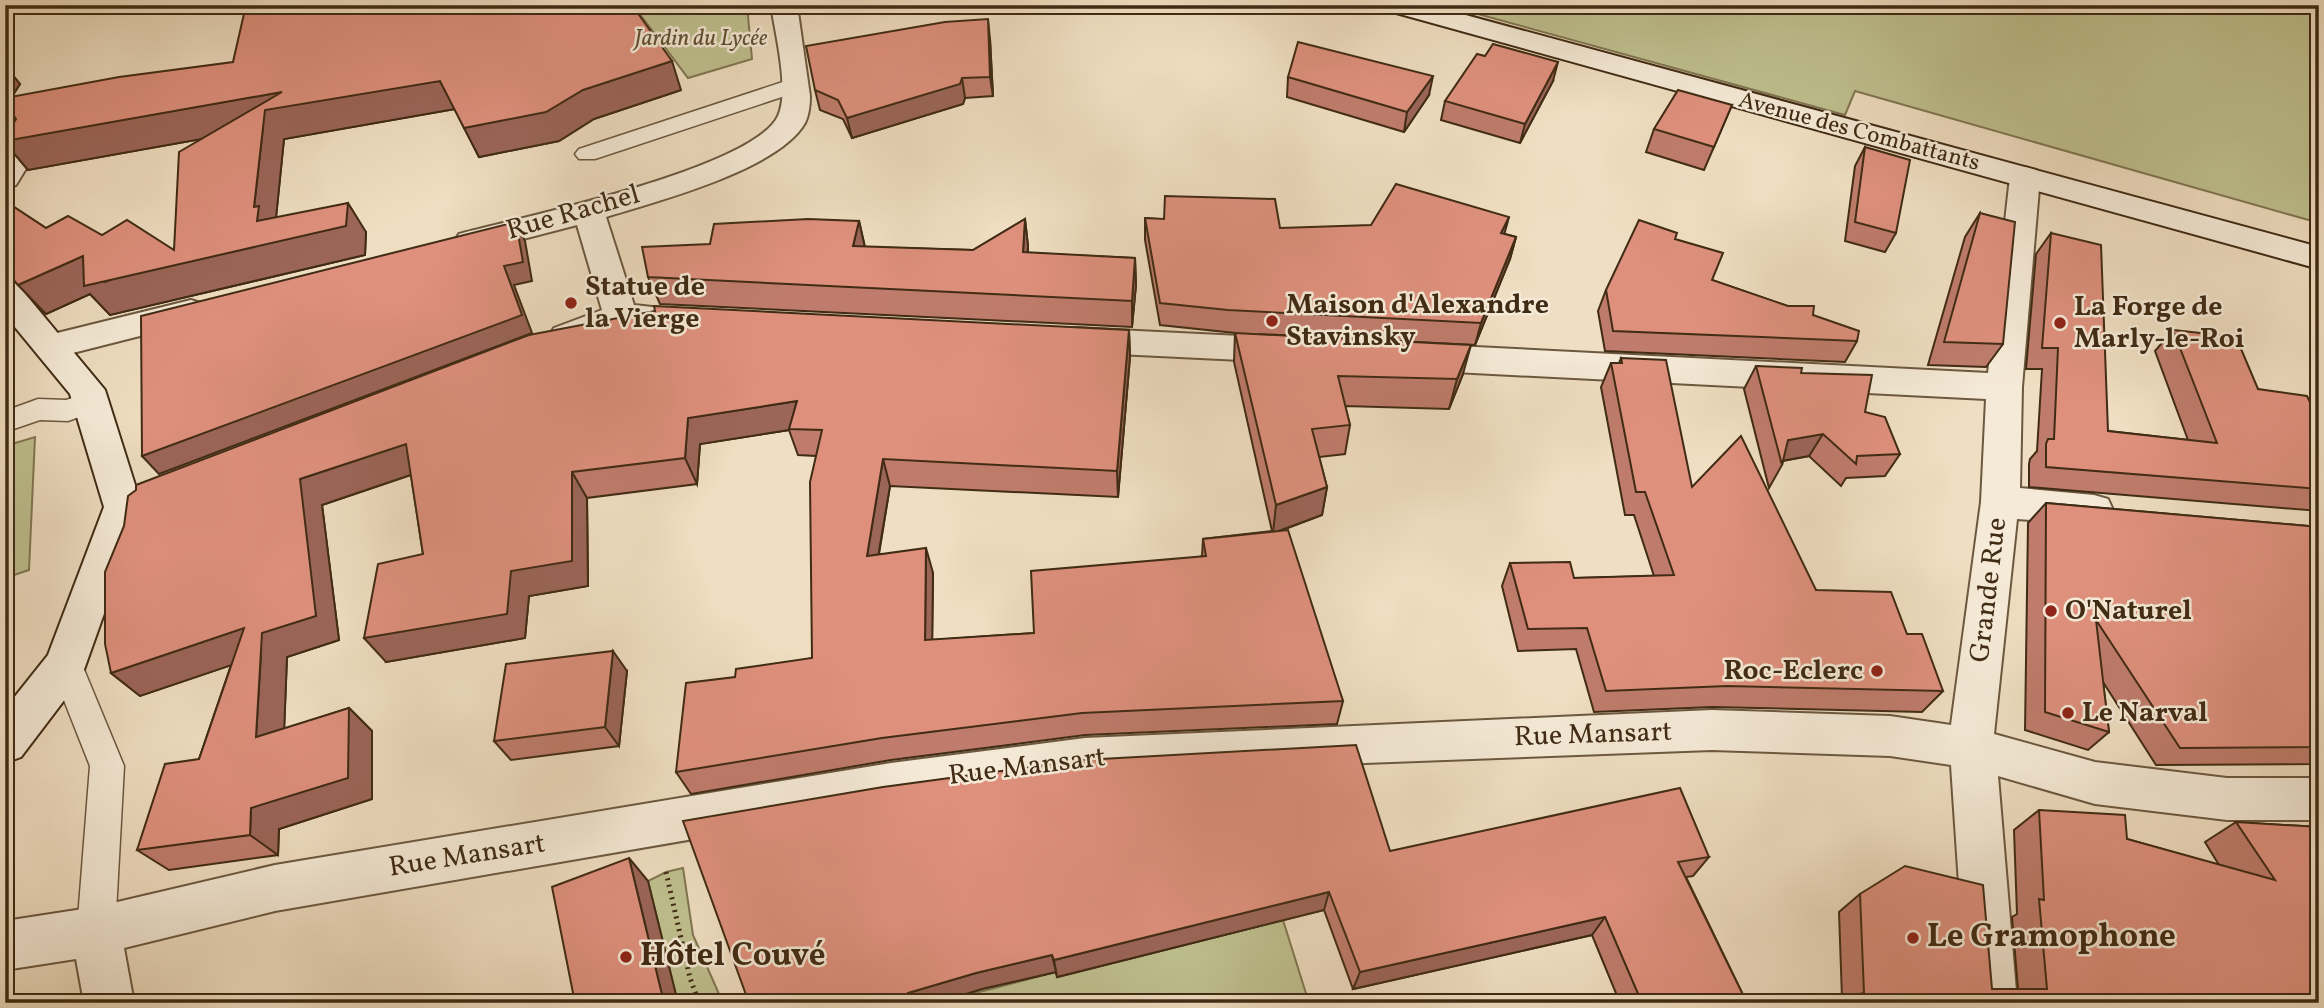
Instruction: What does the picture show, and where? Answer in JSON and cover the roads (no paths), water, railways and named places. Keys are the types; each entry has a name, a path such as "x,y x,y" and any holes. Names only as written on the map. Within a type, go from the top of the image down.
{"street":[{"path":"784,5 795,85"},
{"name":"Avenue des Combattants","path":"1398,5 2319,258"},
{"name":"Rue Rachel","path":"445,248 589,212 747,156 777,140 792,120 795,85"},
{"path":"5,178 23,149"},
{"name":"Grande Rue","path":"1993,1003 1976,776 1970,748 2000,502 2004,387 2025,177"},
{"path":"589,212 621,316"},
{"path":"5,292 53,346 87,390 138,501 66,665 5,743"},
{"path":"53,346 223,304"},
{"path":"530,351 621,316 704,320"},
{"path":"1038,338 1316,352"},
{"path":"1385,356 2004,387"},
{"path":"2000,502 2125,513"},
{"name":"Rue Mansart","path":"5,946 96,931 275,888 891,784 1085,758 1365,743 1712,730 1891,736 1970,748 2095,783 2227,799 2319,799"},
{"path":"96,931 109,1003"}],"lane":[{"path":"587,154 795,85"},
{"path":"5,422 38,409 68,411 91,402"},
{"path":"66,665 107,766 96,931"}],"place":[{"name":"Statue de la Vierge","path":"571,303"},
{"name":"Maison d'Alexandre Stavinsky","path":"1272,321"},
{"name":"La Forge de Marly-le-Roi","path":"2060,323"},
{"name":"O'Naturel","path":"2051,611"},
{"name":"Roc-Eclerc","path":"1877,671"},
{"name":"Le Narval","path":"2068,713"},
{"name":"Le Gramophone","path":"1913,938"},
{"name":"Hôtel Couvé","path":"626,957"}],"park label":[{"name":"Jardin du Lycée","path":"701,39"}]}
